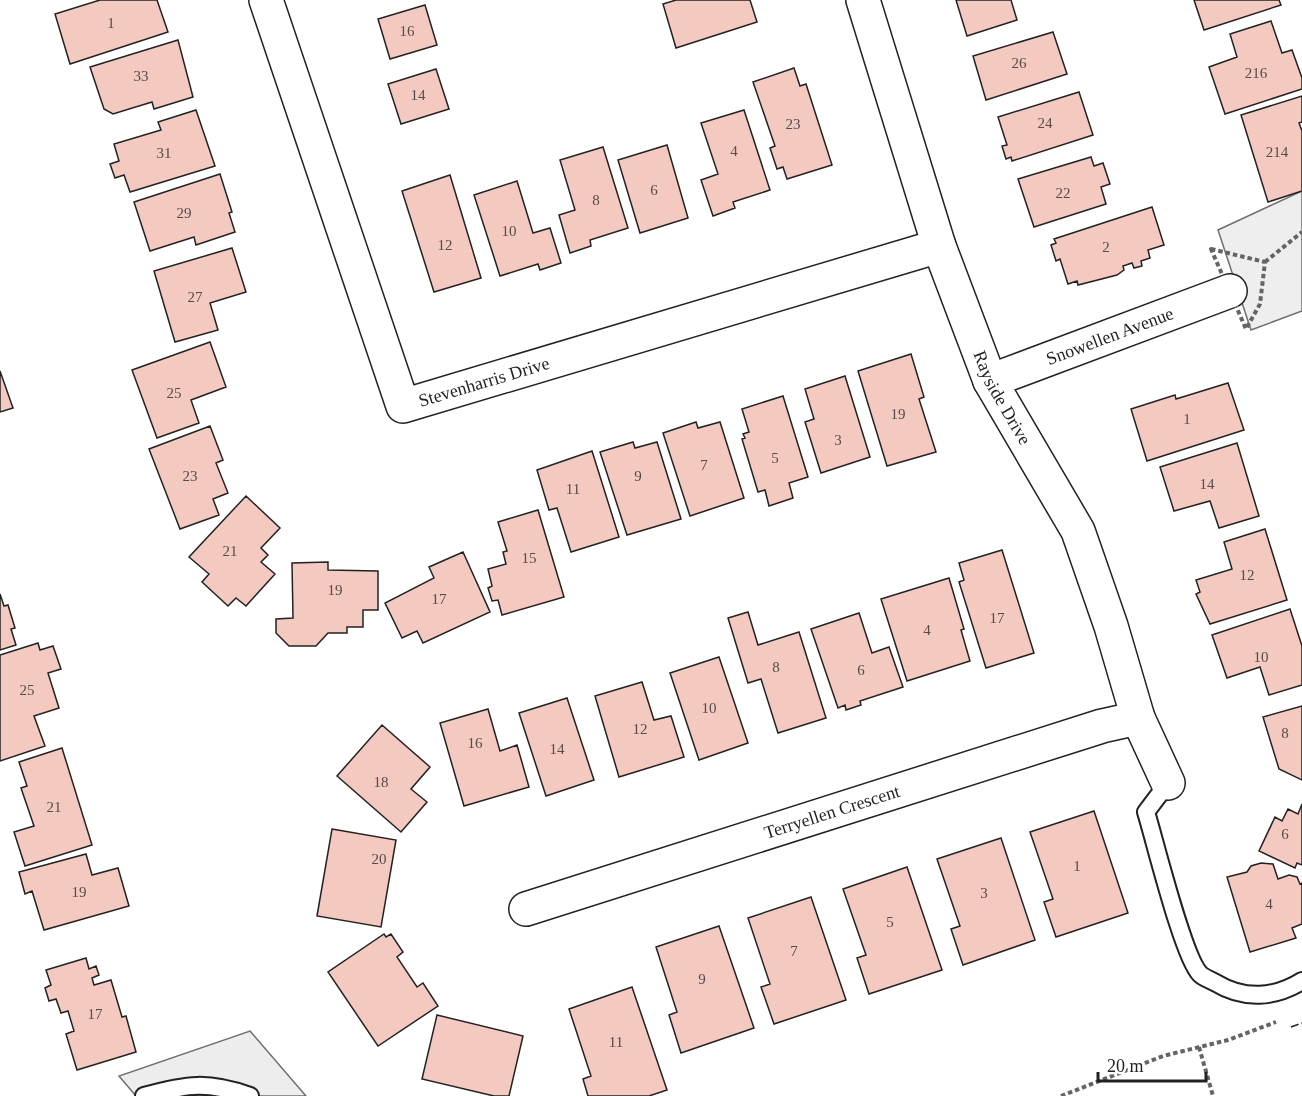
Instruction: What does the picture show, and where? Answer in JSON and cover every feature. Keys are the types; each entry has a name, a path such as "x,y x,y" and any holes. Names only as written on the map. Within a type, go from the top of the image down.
{"street":[{"name":"Stevenharris Drive","path":"266,0 403,406 939,246"},
{"name":"Rayside Drive","path":"863,0 939,246 990,381 1078,531 1111,626 1137,718 1168,783"},
{"name":"Snowellen Avenue","path":"990,381 1230,291"},
{"name":"Terryellen Crescent","path":"526,909 1102,726 1137,718"}],"lane":[{"path":"1168,783 1146,812 1188,951 1200,974 1227,990 1250,996 1286,991 1302,981"},
{"path":"144,1096 182,1085 223,1086 250,1096"}],"path":[{"path":"1265,262 1302,232"},
{"path":"1061,1096 1163,1056 1200,1047 1281,1021"},
{"path":"1200,1047 1213,1096"}],"shaded area":[{"path":"1302,191 1302,311 1251,330 1218,230"},
{"path":"250,1031 306,1096 136,1096 119,1076"}],"building":[{"path":"100,0 157,0 168,32 70,64 55,14"},
{"path":"676,0 750,0 757,22 676,48 663,4"},
{"path":"956,0 1011,0 1017,20 967,36"},
{"path":"1194,0 1279,0 1281,5 1204,30"},
{"path":"425,5 437,45 390,59 378,19"},
{"path":"1271,21 1282,53 1292,50 1302,78 1302,89 1225,114 1209,67 1237,57 1230,34"},
{"path":"1053,32 1067,74 986,100 973,56"},
{"path":"178,40 193,97 154,109 152,102 113,114 104,109 90,67"},
{"path":"794,68 800,86 806,84 832,165 787,179 783,167 777,169 770,148 775,146 753,82"},
{"path":"436,69 449,109 401,124 388,84"},
{"path":"1079,92 1093,135 1012,161 1011,157 1006,159 1002,146 1007,145 998,117"},
{"path":"1302,96 1302,122 1299,123 1302,131 1302,191 1268,202 1241,115"},
{"path":"196,110 215,166 130,192 124,175 115,178 110,164 119,161 114,144 161,130 158,122"},
{"path":"744,110 770,190 733,202 735,208 713,216 701,180 718,174 701,123"},
{"path":"667,145 688,218 640,233 618,160"},
{"path":"603,147 628,228 590,240 591,246 570,253 559,215 575,210 560,160"},
{"path":"1091,157 1094,166 1103,163 1110,184 1101,187 1106,204 1034,227 1018,179"},
{"path":"220,174 232,212 229,213 235,232 196,245 194,237 150,251 134,202"},
{"path":"450,175 481,278 434,292 402,191"},
{"path":"517,181 533,233 550,228 561,263 540,270 538,264 500,276 474,195"},
{"path":"1152,207 1164,245 1148,250 1150,258 1141,261 1142,266 1134,268 1132,263 1123,266 1124,270 1117,275 1078,285 1077,281 1068,284 1060,259 1056,261 1051,245 1056,243 1054,239"},
{"path":"232,248 246,292 210,303 218,330 175,342 154,271"},
{"path":"210,342 226,387 191,400 199,423 157,438 132,370"},
{"path":"911,354 924,397 919,399 936,452 887,466 858,371"},
{"path":"0,371 13,408 0,412"},
{"path":"845,376 870,457 821,473 805,422 814,419 805,389"},
{"path":"1228,383 1244,430 1147,461 1131,409 1175,395 1176,399"},
{"path":"783,396 808,477 789,483 793,498 769,506 765,490 758,492 742,439 745,438 743,434 749,432 742,409"},
{"path":"696,422 698,428 720,422 744,498 690,516 663,433"},
{"path":"210,426 223,460 216,463 228,493 213,499 219,515 180,529 149,449"},
{"path":"633,442 635,448 657,442 681,519 627,535 600,452"},
{"path":"1237,443 1259,516 1219,528 1210,501 1174,511 1160,467"},
{"path":"592,451 619,537 571,552 557,508 549,510 537,470"},
{"path":"246,496 280,528 261,548 268,555 261,562 275,574 246,606 236,598 228,606 202,582 209,574 189,557"},
{"path":"538,510 564,597 502,615 498,600 492,601 488,588 492,586 488,569 506,564 503,552 507,551 498,522"},
{"path":"1265,529 1287,600 1210,624 1196,594 1200,592 1196,580 1232,569 1224,542"},
{"path":"1002,550 1034,653 986,668 959,582 964,580 959,563"},
{"path":"463,552 490,612 423,643 417,631 402,638 385,603 434,578 429,567"},
{"path":"328,562 328,570 378,571 378,610 363,610 363,627 347,627 347,633 328,633 316,646 289,646 276,633 276,619 293,618 292,563"},
{"path":"949,578 964,629 961,630 970,661 907,681 881,599"},
{"path":"0,594 4,606 8,605 15,628 11,629 16,645 0,650"},
{"path":"1290,609 1302,646 1302,685 1269,695 1260,667 1227,678 1212,635"},
{"path":"748,612 758,645 799,632 826,718 778,733 761,679 748,683 728,618"},
{"path":"859,613 872,653 889,647 903,687 860,701 861,705 846,710 845,705 838,708 811,629"},
{"path":"38,643 40,650 53,646 61,669 48,673 59,708 34,716 45,746 0,761 0,655"},
{"path":"719,657 748,743 699,760 670,673"},
{"path":"642,682 654,720 671,716 684,757 619,777 595,696"},
{"path":"567,698 594,780 546,796 519,713"},
{"path":"1302,706 1302,780 1279,769 1263,717"},
{"path":"488,709 500,751 517,745 529,787 464,806 440,723"},
{"path":"382,725 430,767 411,789 427,802 401,832 337,776"},
{"path":"62,748 92,845 25,866 14,832 34,826 21,788 27,786 19,762"},
{"path":"1302,804 1302,865 1297,863 1295,868 1259,851 1275,817 1282,821 1288,809 1298,814"},
{"path":"1094,811 1128,913 1056,937 1044,902 1053,899 1030,832"},
{"path":"332,829 396,840 381,927 317,916"},
{"path":"1001,838 1035,940 963,965 951,929 960,926 937,859"},
{"path":"86,854 92,875 118,868 129,906 44,930 32,891 25,894 19,872"},
{"path":"1261,863 1273,864 1278,879 1289,875 1297,877 1300,884 1302,883 1302,924 1292,928 1296,938 1250,952 1227,877 1247,872 1251,866"},
{"path":"907,867 942,970 869,994 857,958 866,955 843,889"},
{"path":"811,897 846,1000 774,1024 761,987 770,984 748,918"},
{"path":"719,926 754,1028 681,1053 669,1015 677,1012 656,947"},
{"path":"384,934 386,937 391,934 403,952 397,957 417,987 423,983 438,1006 378,1046 328,972"},
{"path":"86,958 89,969 96,966 99,975 92,978 94,985 111,980 122,1017 126,1016 136,1052 77,1070 66,1034 74,1031 68,1011 61,1013 56,999 49,1001 45,988 51,985 46,970"},
{"path":"632,987 667,1090 649,1096 588,1096 583,1079 591,1076 569,1009"},
{"path":"437,1015 523,1036 509,1096 494,1096 422,1079"}],"fence":[{"path":"1291,1027 1302,1023"}]}
